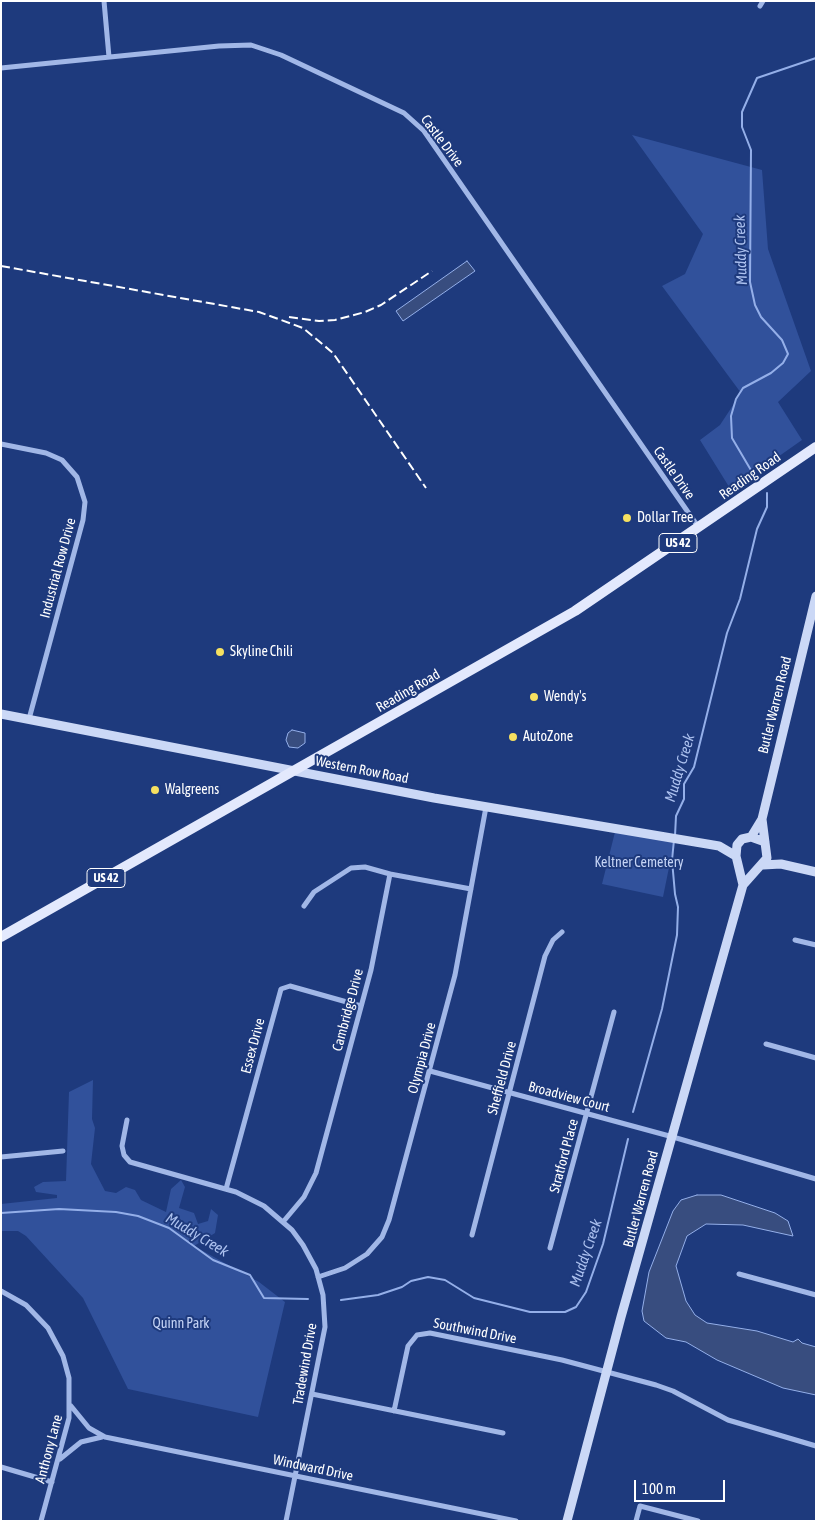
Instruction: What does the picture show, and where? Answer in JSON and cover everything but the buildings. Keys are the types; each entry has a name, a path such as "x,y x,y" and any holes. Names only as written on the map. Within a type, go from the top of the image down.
{"main road":[{"name":"Reading Road","path":"1,937 575,611 816,448"},
{"name":"Butler Warren Road","path":"750,837 762,820 816,596"},
{"name":"Western Row Road","path":"1,714 486,807 719,846 739,842"},
{"name":"Butler Warren Road","path":"742,885 767,858 762,820"},
{"path":"739,842 750,837 766,846 781,864"},
{"name":"Butler Warren Road","path":"567,1521 742,885 737,859 739,842"},
{"name":"Western Row Road","path":"719,846 737,859"},
{"path":"737,859 748,868 781,864 816,872"}],"street":[{"path":"104,1 109,57"},
{"name":"Castle Drive","path":"1,68 219,46 251,45 281,55 404,113 424,131 699,528"},
{"name":"Industrial Row Drive","path":"1,444 46,453 62,460 77,477 85,502 83,520 30,719"},
{"name":"Olympia Drive","path":"318,1277 337,1272 357,1262 371,1251 382,1237 389,1220 455,975 486,807"},
{"path":"304,906 314,892 352,868 365,867 390,874 471,889"},
{"name":"Cambridge Drive","path":"284,1222 302,1201 313,1182 374,955 390,874"},
{"name":"Sheffield Drive","path":"472,1235 545,956 553,940 562,932"},
{"path":"795,940 816,946"},
{"name":"Essex Drive","path":"226,1189 281,989 290,986 361,1006"},
{"name":"Stratford Place","path":"550,1248 588,1114 614,1012"},
{"path":"766,1044 816,1058"},
{"name":"Broadview Court","path":"430,1071 673,1137 816,1179"},
{"name":"Tradewind Drive","path":"127,1120 122,1146 124,1155 130,1162 226,1189 264,1206 284,1222 303,1245 318,1277 323,1296 325,1327 286,1521"},
{"path":"1,1156 63,1150"},
{"path":"739,1274 816,1295"},
{"name":"Anthony Lane","path":"1,1291 33,1311 55,1339 66,1364 71,1406 41,1521"},
{"name":"Southwind Drive","path":"394,1410 408,1346 413,1338 426,1333 607,1371 673,1391 728,1420 816,1446"},
{"path":"312,1394 503,1433"},
{"name":"Windward Drive","path":"71,1406 89,1428 105,1437 516,1521"},
{"name":"Windward Drive","path":"58,1461 65,1452 81,1442 105,1437"},
{"path":"1,1468 52,1482"},
{"path":"636,1521 640,1506 698,1521"}],"green space":[{"path":"632,135 762,170 768,249 811,371 778,402 802,440 731,490 700,440 720,425 741,393 662,286 685,274 703,234"},
{"name":"Keltner Cemetery","path":"615,832 675,838 663,897 602,884"},
{"name":"Quinn Park","path":"93,1080 92,1119 95,1128 91,1164 105,1191 116,1193 126,1187 135,1190 141,1200 166,1212 171,1189 181,1180 185,1187 179,1208 194,1213 198,1224 208,1221 211,1209 218,1215 215,1233 194,1246 259,1282 285,1302 258,1417 128,1389 83,1298 26,1236 18,1231 1,1231 1,1204 57,1198 57,1195 36,1192 34,1187 43,1182 66,1181 69,1092"}],"shaded area":[{"path":"467,261 475,271 403,321 396,311"},
{"path":"292,730 305,733 305,743 298,748 289,747 286,740 288,733"},
{"path":"697,1195 721,1195 775,1213 788,1221 793,1236 743,1225 706,1224 687,1236 676,1266 686,1301 695,1315 707,1323 757,1331 793,1342 798,1339 802,1343 816,1347 816,1395 783,1388 717,1360 686,1342 666,1338 644,1321 642,1311 649,1272 673,1211 681,1200"}],"waterway":[{"name":"Muddy Creek","path":"755,477 732,438 731,416 736,399 743,388 771,373 783,363 788,354 782,340 761,317 755,305 750,282 751,150 742,127 742,112 757,78 816,58"},
{"name":"Muddy Creek","path":"675,836 676,816 684,799 684,784 694,767 727,633 740,599 757,529 767,507 767,493"},
{"name":"Muddy Creek","path":"633,1112 662,1009 677,935 678,907 672,860 674,840"},
{"name":"Muddy Creek","path":"341,1300 378,1295 402,1287 411,1281 428,1277 445,1280 474,1298 530,1312 565,1312 576,1307 586,1292 603,1244 628,1139"},
{"name":"Muddy Creek","path":"1,1213 59,1209 116,1212 138,1216 169,1228 213,1260 250,1275 264,1298 308,1299"}],"railway":[{"path":"1,266 259,312 303,328 333,353 426,488"},
{"path":"289,317 319,321 335,320 365,312 381,305 432,271"}],"place":[{"name":"Dollar Tree","path":"627,518"},
{"name":"Skyline Chili","path":"220,652"},
{"name":"Wendy's","path":"534,697"},
{"name":"AutoZone","path":"513,737"},
{"name":"Walgreens","path":"155,790"}]}
